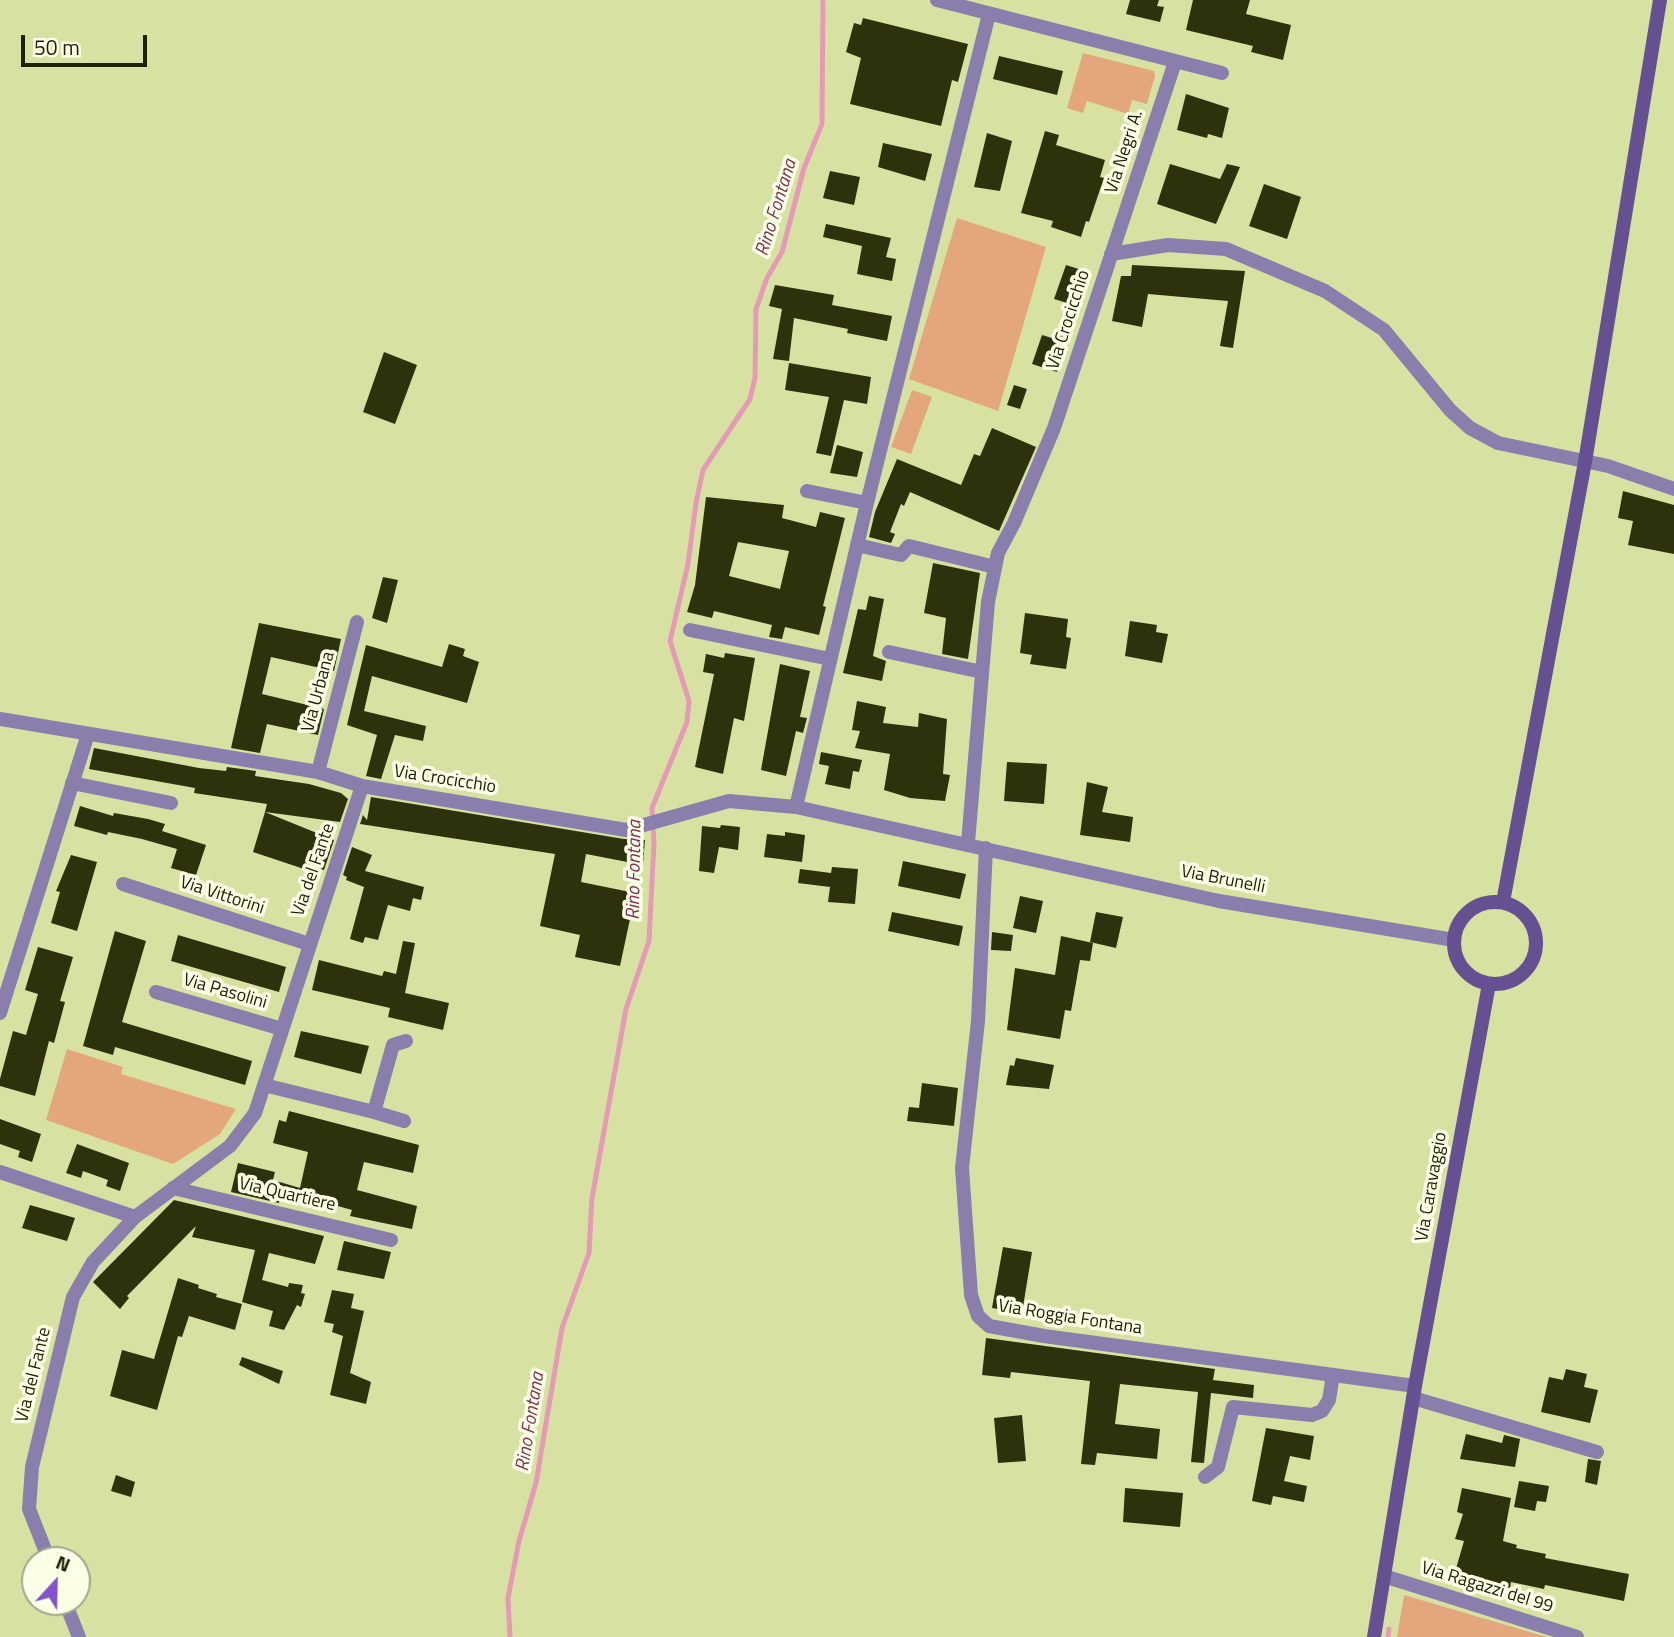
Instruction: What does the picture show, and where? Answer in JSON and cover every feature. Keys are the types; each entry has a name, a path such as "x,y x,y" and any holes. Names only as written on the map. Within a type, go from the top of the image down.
{"street":[{"path":"937,0 1222,73"},
{"path":"1503,902 1584,462 1660,0"},
{"path":"796,807 867,503 989,14"},
{"name":"Via Negri A.","path":"1111,254 1175,62"},
{"name":"Via Crocicchio","path":"968,843 988,602 998,554 1054,428 1111,254 1168,245 1226,249 1325,291 1384,330 1450,410 1470,428 1497,443 1608,466 1674,489"},
{"path":"807,491 867,503"},
{"path":"857,545 901,555 909,546 995,567"},
{"name":"Via Urbana","path":"318,772 357,622"},
{"path":"690,630 831,659"},
{"path":"889,652 982,672"},
{"name":"Via Crocicchio","path":"0,719 318,772 362,786 626,830 729,801 796,807 986,848"},
{"path":"0,1013 88,734"},
{"path":"72,783 171,803"},
{"name":"Via del Fante","path":"44,1546 29,1509 32,1468 73,1297 93,1262 135,1217 230,1146 255,1113 362,786"},
{"name":"Via Brunelli","path":"986,848 1219,901 1454,940"},
{"name":"Via Roggia Fontana","path":"986,848 978,1021 962,1168 971,1295 978,1316 989,1326 1044,1336 1333,1375 1414,1392"},
{"name":"Via Vittorini","path":"123,884 309,944"},
{"path":"1489,902 1503,902 1527,916 1534,929 1534,956 1527,969 1517,978 1489,984 1467,974 1455,952 1454,940 1465,915 1489,902"},
{"name":"Via Caravaggio","path":"1374,1637 1414,1392 1489,984"},
{"name":"Via Pasolini","path":"156,992 282,1029"},
{"path":"374,1112 393,1045 406,1041"},
{"path":"264,1085 404,1121"},
{"path":"0,1172 135,1217"},
{"name":"Via Quartiere","path":"173,1188 391,1240"},
{"path":"1205,1477 1218,1467 1233,1407 1312,1415 1322,1411 1329,1400 1333,1375"},
{"path":"1414,1392 1597,1451"},
{"name":"Via Ragazzi del 99","path":"1384,1576 1577,1637"},
{"path":"71,1616 79,1637"}],"shaded area":[{"path":"1083,53 1154,71 1147,104 1132,100 1128,114 1087,101 1083,113 1067,108"},
{"path":"957,218 1046,247 998,411 909,379"},
{"path":"912,390 932,397 911,454 891,447"},
{"path":"67,1049 123,1067 121,1074 236,1109 220,1134 173,1164 46,1120"},
{"path":"1404,1595 1547,1637 1397,1637"}],"building":[{"path":"1130,0 1159,0 1157,6 1164,7 1160,22 1126,14"},
{"path":"1193,0 1250,0 1246,14 1291,25 1283,60 1251,52 1253,46 1186,30"},
{"path":"863,18 968,44 958,82 952,80 941,126 850,104 861,58 846,52 854,23 861,25"},
{"path":"999,56 1063,71 1057,95 993,79"},
{"path":"1186,94 1229,108 1222,138 1208,134 1207,138 1177,130"},
{"path":"1045,131 1059,135 1056,145 1105,160 1100,177 1104,178 1081,237 1051,227 1053,221 1021,213"},
{"path":"987,133 1012,141 1000,191 974,187"},
{"path":"883,143 932,154 925,181 878,167"},
{"path":"1170,164 1220,179 1227,164 1240,167 1216,224 1157,204"},
{"path":"830,171 860,177 854,205 823,198"},
{"path":"1264,184 1301,197 1287,239 1249,226"},
{"path":"826,224 891,238 886,257 896,259 892,281 857,274 862,246 823,237"},
{"path":"1066,265 1085,271 1077,306 1054,299"},
{"path":"1132,265 1245,271 1233,348 1220,346 1228,301 1148,294 1142,327 1112,321 1121,276 1131,276"},
{"path":"775,285 834,295 832,305 892,316 887,341 847,333 848,329 794,318 789,361 773,359 782,309 769,306"},
{"path":"1054,334 1067,338 1057,372 1032,364 1042,335 1052,338"},
{"path":"384,352 417,365 395,424 363,412"},
{"path":"789,363 871,377 867,404 844,400 831,456 816,453 829,397 785,390"},
{"path":"1014,385 1027,389 1020,409 1007,405"},
{"path":"992,428 1036,447 999,531 910,492 904,506 901,504 890,532 895,534 891,543 869,537 875,512 897,459 961,485 974,454 980,456"},
{"path":"837,445 863,452 857,477 830,473"},
{"path":"1623,491 1674,505 1674,554 1628,545 1633,521 1618,518"},
{"path":"706,497 784,505 782,518 816,527 820,512 845,518 823,606 826,607 819,635 785,627 782,639 769,637 772,625 714,611 712,618 687,612 695,585","holes":["738,542 789,551 780,589 729,576"]},
{"path":"933,563 980,573 968,659 942,654 946,618 924,613"},
{"path":"383,577 398,580 387,623 372,618"},
{"path":"869,596 884,599 873,656 886,661 882,681 843,673 858,609 866,610"},
{"path":"1025,613 1068,619 1066,637 1071,638 1066,669 1030,664 1032,655 1020,653"},
{"path":"1130,621 1157,625 1156,632 1168,634 1162,663 1125,656"},
{"path":"259,623 341,639 334,671 271,657 262,694 324,709 318,735 267,724 260,753 231,748"},
{"path":"449,644 465,649 463,656 479,662 467,703 372,676 364,711 426,726 423,741 395,735 381,779 366,776 377,735 347,725 366,645 442,667"},
{"path":"725,653 755,658 744,721 734,718 723,774 695,767 714,674 703,672 706,654 724,658"},
{"path":"780,664 810,671 800,717 807,718 803,733 796,731 786,776 761,770"},
{"path":"857,701 886,707 883,723 918,727 919,713 947,719 943,774 950,775 945,801 910,798 884,790 890,754 855,748 860,731 852,730"},
{"path":"94,748 199,768 226,771 227,767 256,771 255,776 309,784 341,793 348,799 340,822 265,812 267,804 194,793 195,788 89,769"},
{"path":"821,752 862,760 859,772 853,771 850,789 825,784 829,766 819,764"},
{"path":"1007,762 1047,764 1044,804 1004,801"},
{"path":"1087,782 1108,787 1102,812 1133,817 1130,842 1080,835"},
{"path":"371,797 624,839 645,840 643,865 586,854 581,882 640,894 635,920 630,919 620,966 575,957 580,935 540,926 555,854 360,824 363,815 367,820"},
{"path":"80,806 113,816 114,813 165,824 162,831 206,845 196,875 171,868 177,849 142,839 108,832 107,835 74,826"},
{"path":"265,812 334,840 324,870 317,868 316,873 253,852"},
{"path":"721,825 740,827 738,850 719,847 714,873 699,871 702,826 720,828"},
{"path":"785,832 805,835 802,862 764,857 767,834 785,836"},
{"path":"352,847 372,855 365,871 424,887 421,900 413,898 410,911 388,905 378,940 365,937 363,943 350,939 364,887 346,880 347,877 343,875"},
{"path":"71,855 97,862 77,931 51,923 60,892 56,891"},
{"path":"903,861 966,874 960,899 898,886"},
{"path":"832,867 858,869 855,904 828,902 830,887 798,883 800,869 831,873"},
{"path":"1020,896 1043,901 1036,933 1013,928"},
{"path":"892,912 963,926 959,946 888,931"},
{"path":"1096,912 1123,917 1116,948 1090,942"},
{"path":"115,931 146,941 122,1022 252,1061 245,1085 115,1047 113,1055 83,1046"},
{"path":"992,932 1013,935 1011,951 991,950"},
{"path":"178,935 286,967 279,992 171,961"},
{"path":"1061,936 1093,943 1090,961 1080,960 1071,1011 1065,1010 1060,1039 1007,1030 1015,968 1055,975"},
{"path":"403,941 415,943 405,993 449,1003 443,1030 388,1017 390,1008 312,990 319,960 382,976 384,971 396,974"},
{"path":"38,947 73,957 60,1001 65,1002 54,1043 49,1041 35,1096 0,1086 0,1079 13,1031 26,1035 38,994 25,990"},
{"path":"301,1031 369,1046 361,1074 294,1057"},
{"path":"1016,1058 1054,1065 1049,1089 1006,1085 1010,1065 1014,1066"},
{"path":"922,1083 958,1088 954,1126 907,1121 909,1107 919,1108"},
{"path":"289,1111 419,1145 413,1173 364,1162 357,1190 417,1206 412,1229 350,1216 352,1210 334,1205 333,1208 285,1197 280,1197 279,1203 231,1192 238,1163 275,1172 273,1180 300,1188 308,1152 273,1143 279,1120 286,1122"},
{"path":"0,1119 41,1134 32,1162 18,1157 20,1151 0,1144"},
{"path":"77,1144 129,1163 120,1191 106,1186 108,1180 83,1171 81,1178 66,1173"},
{"path":"174,1200 324,1236 315,1264 269,1253 262,1280 288,1287 289,1283 303,1285 301,1293 305,1294 301,1307 297,1305 284,1330 269,1326 273,1311 242,1302 255,1250 192,1237 196,1226 127,1296 129,1298 120,1309 93,1282"},
{"path":"30,1205 75,1218 67,1241 22,1228"},
{"path":"344,1241 391,1252 384,1279 337,1270"},
{"path":"1003,1247 1032,1252 1022,1313 992,1308"},
{"path":"178,1278 217,1294 216,1297 242,1304 235,1330 189,1316 182,1337 178,1336 157,1410 110,1396 122,1350 154,1359"},
{"path":"332,1290 354,1294 351,1308 364,1311 350,1373 371,1382 366,1404 330,1395 343,1336 332,1332 334,1324 324,1322"},
{"path":"986,1338 1215,1369 1213,1380 1254,1385 1253,1398 1211,1393 1204,1463 1191,1462 1198,1392 1120,1384 1115,1424 1160,1429 1157,1459 1097,1453 1095,1465 1081,1464 1090,1381 1011,1372 1010,1378 982,1375"},
{"path":"242,1357 283,1371 279,1384 239,1365"},
{"path":"1566,1369 1587,1374 1584,1387 1598,1390 1590,1423 1541,1412 1549,1377 1563,1380"},
{"path":"1022,1415 1026,1461 998,1463 994,1418"},
{"path":"1266,1428 1314,1436 1310,1460 1290,1456 1284,1481 1307,1486 1304,1502 1273,1496 1271,1505 1252,1501"},
{"path":"1466,1434 1502,1443 1504,1435 1520,1439 1515,1467 1460,1459"},
{"path":"1588,1459 1601,1461 1597,1485 1585,1482"},
{"path":"116,1475 135,1482 131,1497 111,1491"},
{"path":"1519,1481 1549,1486 1546,1502 1537,1501 1535,1511 1514,1507"},
{"path":"1125,1488 1183,1493 1180,1527 1123,1522"},
{"path":"1462,1488 1511,1498 1503,1541 1517,1545 1516,1548 1546,1554 1545,1558 1629,1574 1624,1601 1545,1585 1544,1589 1511,1582 1510,1588 1455,1572 1464,1541 1455,1539 1463,1514 1457,1512"}],"waterway":[{"name":"Rino Fontana","path":"510,1637 508,1598 519,1541 536,1483 562,1328 589,1253 592,1198 626,1009 649,941 654,843 652,808 687,722 689,701 670,641 688,564 696,503 703,470 750,399 755,378 756,309 767,278 782,252 804,168 822,124 823,0"},
{"path":"1388,1637 1389,1629"}]}
